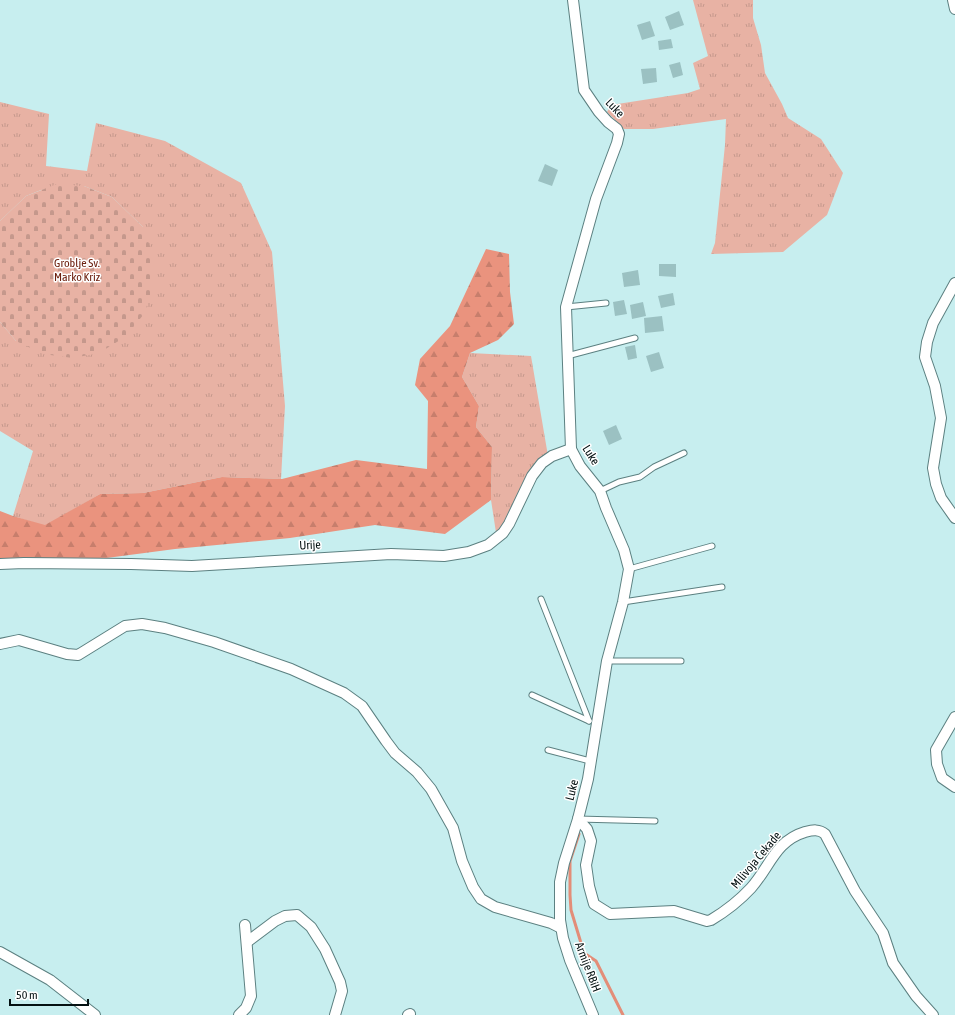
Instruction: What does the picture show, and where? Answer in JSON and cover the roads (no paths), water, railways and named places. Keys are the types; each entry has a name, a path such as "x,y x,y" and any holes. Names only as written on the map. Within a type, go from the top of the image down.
{"street":[{"name":"Luke","path":"561,928 560,882 588,779 593,723 607,661 623,602 628,569 624,550 600,491 580,466 571,449 566,307 596,199 617,144 619,134 617,129 599,112 584,90 573,0"},
{"path":"952,0 955,9"},
{"path":"955,283 933,323 927,342 925,357 934,386 941,418 933,468 936,484 941,498 955,518"},
{"name":"Urije","path":"0,564 124,564 192,566 391,554 444,556 469,552 488,545 503,533 510,524 532,476 542,463 552,456 571,449"},
{"path":"0,644 19,640 67,654 78,655 125,626 142,624 165,628 214,642 291,669 344,692 362,706 395,753 417,772 431,789 453,828 462,861 473,887 481,899 495,907 538,919 561,928"},
{"path":"955,718 936,750 937,764 942,778 955,787"},
{"name":"Milivoja Čekade","path":"578,819 587,829 590,841 586,864 589,886 594,904 610,914 674,911 707,921 732,907 752,887 770,860 786,841 798,834 813,830 821,831 825,834 855,890 883,933 893,963 916,996 933,1015"},
{"path":"247,942 285,916 297,915 311,927 325,949 340,982 342,991 335,1015"},
{"path":"239,1015 246,1008 251,996 245,925"},
{"name":"Armije RBiH","path":"561,928 570,960 593,1015"},
{"path":"0,952 50,980 95,1015"}],"lane":[{"path":"566,307 606,304"},
{"path":"567,356 635,338"},
{"path":"600,491 619,482 640,477 654,467 684,453"},
{"path":"628,569 712,546"},
{"path":"623,602 722,588"},
{"path":"541,599 593,723"},
{"path":"607,661 681,661"},
{"path":"532,695 593,723"},
{"path":"548,750 590,761"},
{"path":"578,819 655,821"}],"waterway":[{"path":"579,834 570,861 571,910 584,953 596,961 623,1015"}],"park label":[{"name":"Groblje Sv. Marko Kriz","path":"77,270"}]}
